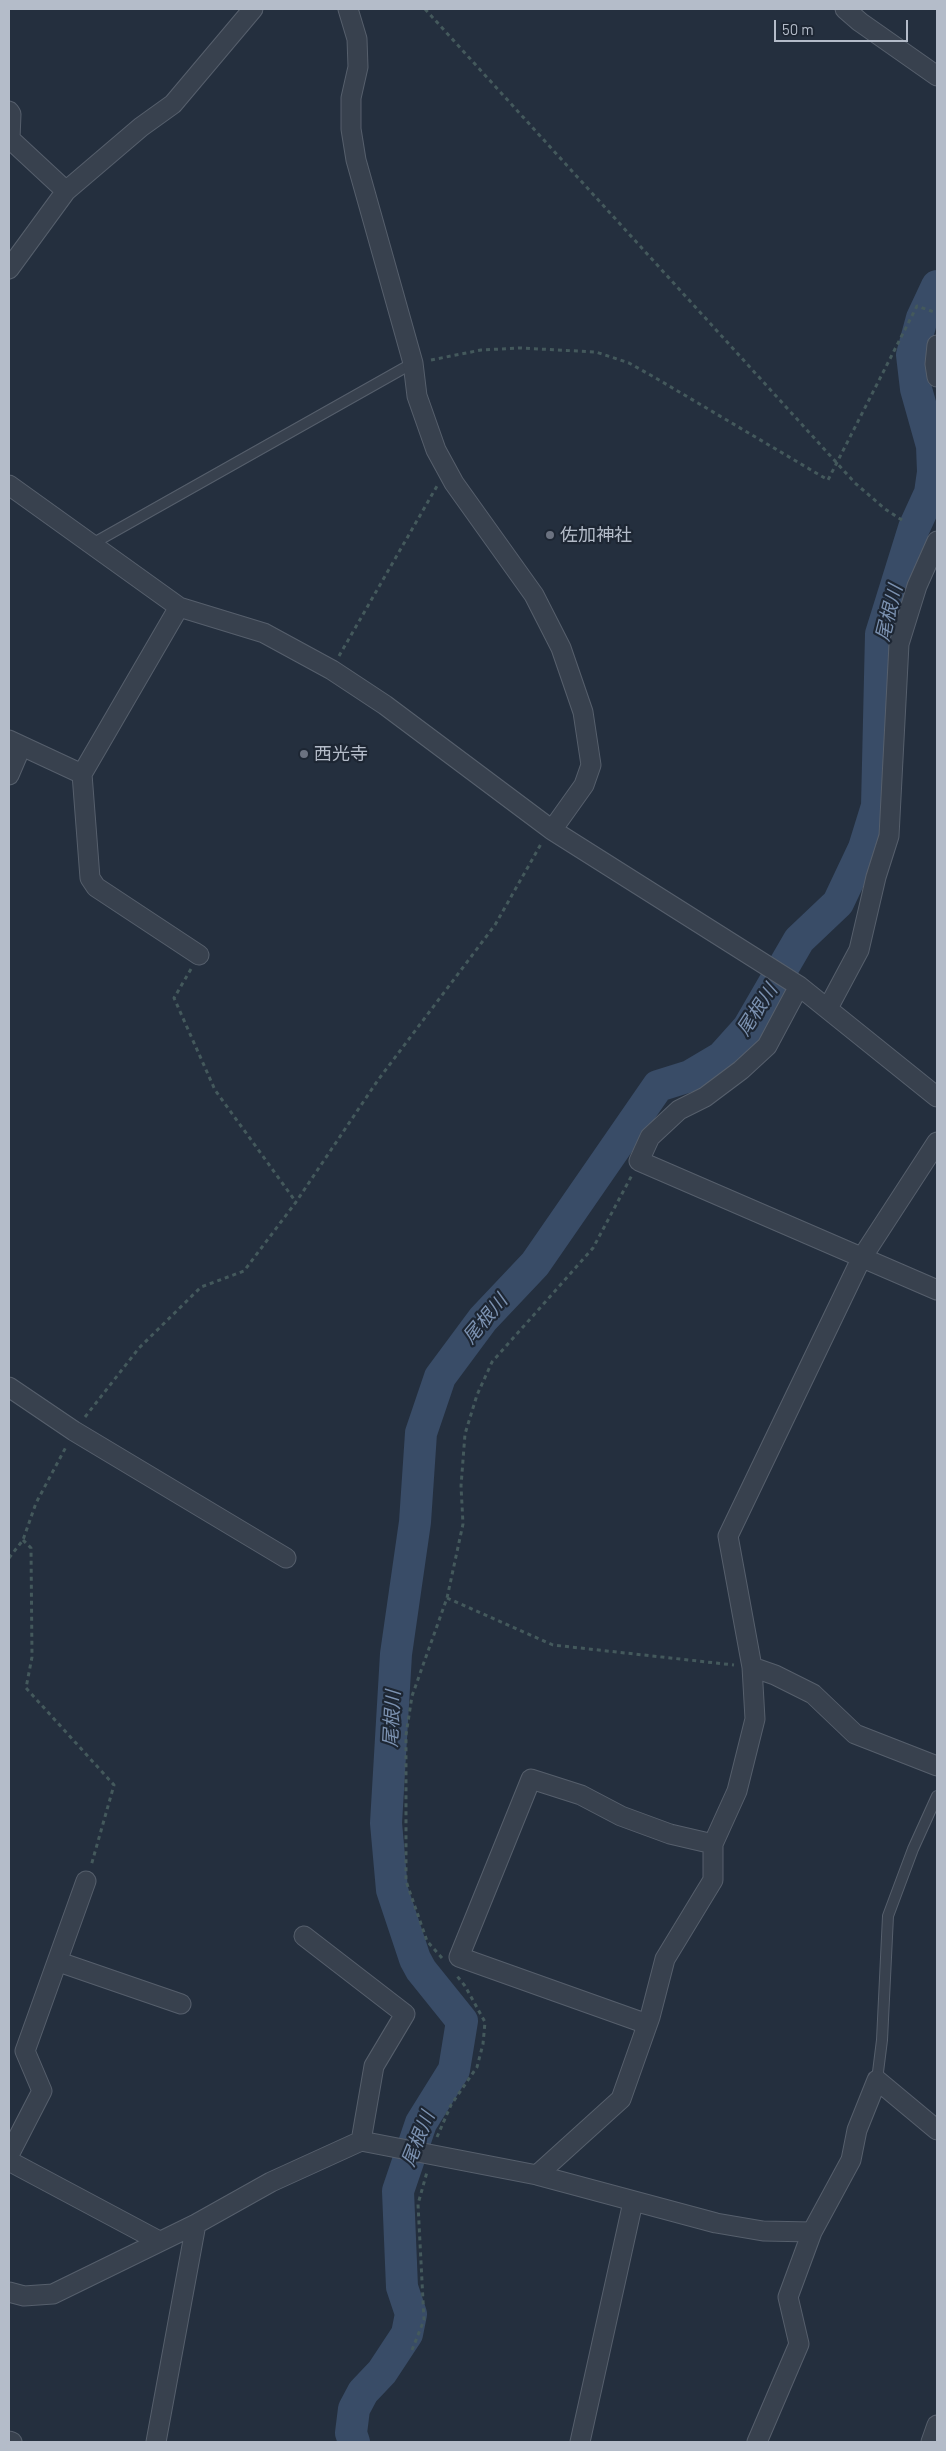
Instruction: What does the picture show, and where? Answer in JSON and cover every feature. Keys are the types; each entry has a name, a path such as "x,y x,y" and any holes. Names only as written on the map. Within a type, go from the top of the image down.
{"street":[{"path":"9,269 66,191 141,127 173,104 253,9"},
{"path":"348,9 357,39 358,67 351,98 356,160 412,363 417,396 436,450 454,484 534,595 561,648 583,712 591,765 584,785 552,830"},
{"path":"846,9 860,22 937,76"},
{"path":"9,111 12,114 10,139 66,191"},
{"path":"937,345 934,364 937,376"},
{"path":"9,485 179,607 264,634 332,670 385,705 552,830 786,979 828,1008 937,1097"},
{"path":"828,1008 859,950 876,877 889,836 899,644 917,586 937,541"},
{"path":"179,607 82,774 90,878 96,888 199,955"},
{"path":"9,775 15,744 82,774"},
{"path":"786,979 767,1046 741,1070 705,1096 679,1110 650,1136 639,1161 861,1259 937,1290"},
{"path":"537,2175 621,2099 647,2024 665,1959 713,1880 713,1844 737,1791 755,1719 752,1667 728,1536 861,1259 937,1142"},
{"path":"9,1388 74,1431 286,1558"},
{"path":"752,1667 775,1675 813,1694 856,1734 937,1766"},
{"path":"647,2024 459,1957 531,1779 581,1796 621,1816 670,1834 713,1844"},
{"path":"9,2156 42,2091 25,2052 59,1962 86,1881"},
{"path":"304,1936 405,2014 374,2066 361,2140"},
{"path":"59,1962 180,2004"},
{"path":"757,2442 798,2344 788,2297 812,2232 851,2160 857,2130 877,2080 937,2130"},
{"path":"9,2292 24,2296 53,2294 196,2224 271,2182 361,2140 537,2175 633,2202 726,2224 763,2231 812,2232"},
{"path":"9,2161 159,2241"},
{"path":"580,2442 633,2202"},
{"path":"156,2442 196,2224"},
{"path":"931,2442 937,2425"}],"lane":[{"path":"92,544 412,363"},
{"path":"877,2080 882,2040 888,1916 913,1849 937,1796"}],"path":[{"path":"425,9 855,483 884,509 906,522"},
{"path":"412,363 481,350 520,348 596,352 629,363 828,480 917,306 937,313"},
{"path":"332,670 446,469"},
{"path":"9,1558 23,1540 36,1503 74,1431 139,1348 201,1287 244,1271 296,1202 378,1080 495,925 539,847 552,830"},
{"path":"199,955 174,998 215,1090 296,1202"},
{"path":"446,1964 427,1942 406,1881 406,1735 412,1696 447,1598 463,1524 461,1486 465,1434 477,1395 492,1362 593,1248 639,1161"},
{"path":"23,1540 31,1548 32,1657 26,1688 114,1785 86,1881"},
{"path":"447,1598 553,1645 752,1667"},
{"path":"412,2350 424,2320 418,2204 429,2154 451,2105 476,2067 483,2044 485,2022 465,1986 452,1971"}],"waterway":[{"name":"尾根川","path":"354,2442 351,2433 354,2409 363,2392 382,2372 407,2334 411,2314 402,2287 398,2191 421,2123 454,2070 462,2021 421,1970 415,1959 392,1890 386,1823 396,1654 415,1522 421,1433 440,1377 483,1319 535,1264 658,1086 690,1076 722,1057 748,1028 799,940 838,903 864,848 877,806 881,634 914,528 930,493 933,472 932,446 916,389 912,355 922,318 937,286"}],"place":[{"name":"佐加神社","path":"550,535"},
{"name":"西光寺","path":"304,754"}]}
